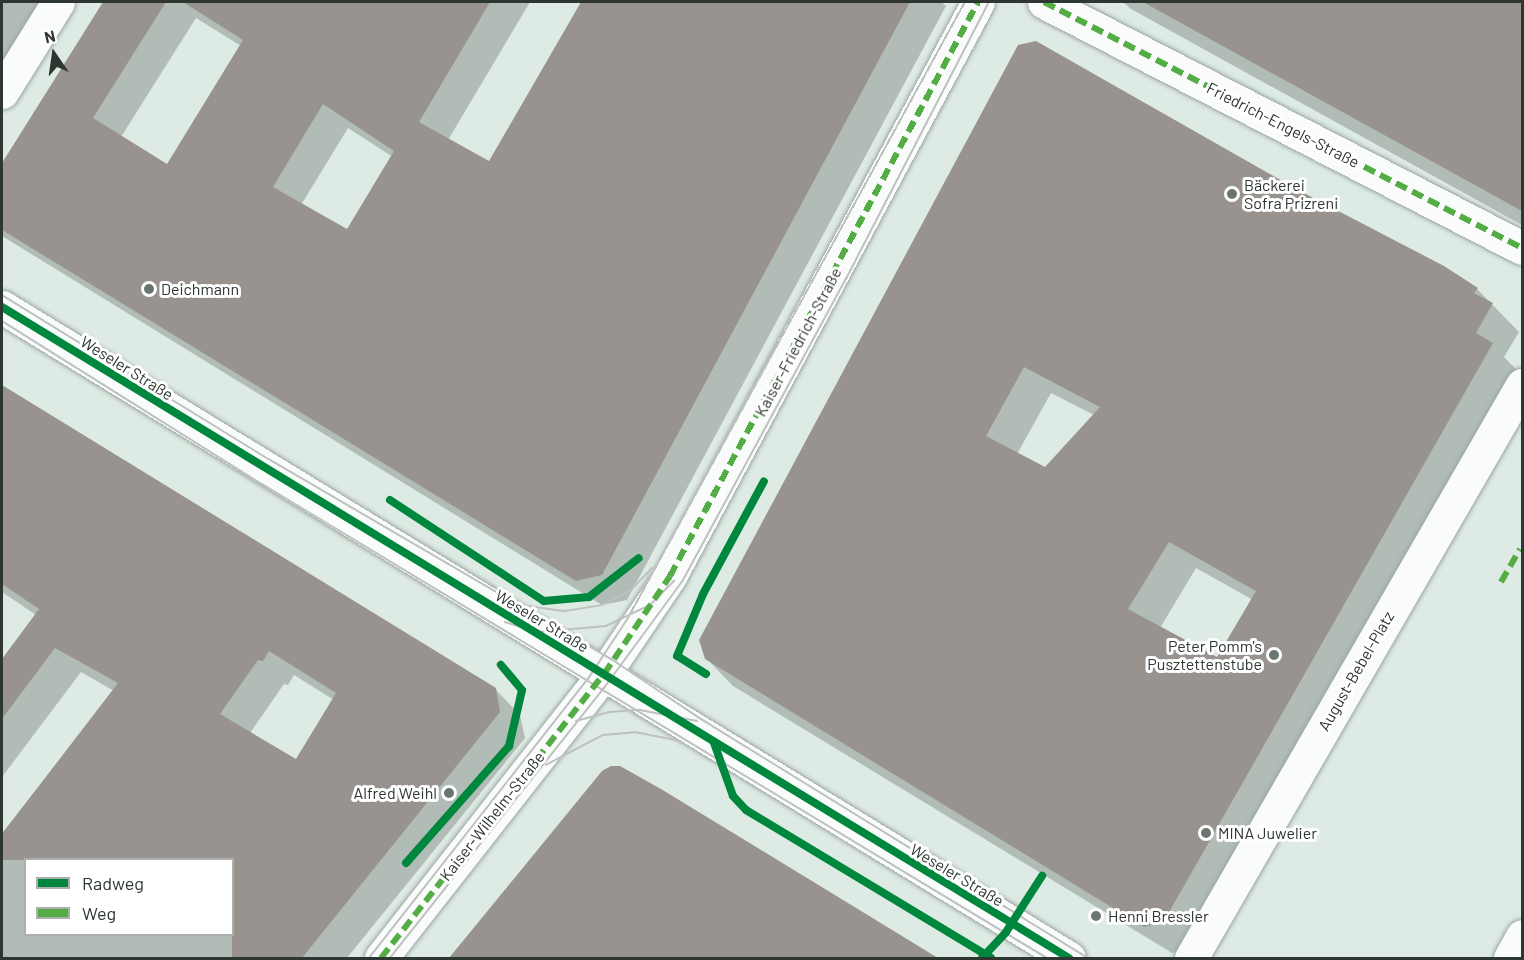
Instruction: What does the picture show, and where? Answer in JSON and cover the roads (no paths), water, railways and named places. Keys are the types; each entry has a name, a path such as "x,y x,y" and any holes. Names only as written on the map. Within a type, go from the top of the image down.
{"street":[{"path":"2,92 58,2"},
{"name":"Kaiser-Friedrich-Straße","path":"604,674 670,576 978,2"},
{"name":"Friedrich-Engels-Straße","path":"1044,2 1522,248"},
{"name":"Weseler Straße","path":"2,307 604,674 1054,957"},
{"name":"August-Bebel-Platz","path":"1191,958 1522,385"},
{"name":"Kaiser-Wilhelm-Straße","path":"381,958 604,674"},
{"path":"1510,958 1522,936"}],"tram line":[{"path":"369,958 588,679 628,618 965,2"},
{"path":"390,958 604,688 682,582 846,279 989,2"},
{"path":"2,295 269,459 613,660 698,717 1088,958"},
{"path":"2,321 262,484 1047,958"},
{"path":"528,606 565,611 602,605 631,590 652,568"},
{"path":"505,622 538,632 606,626 650,605 674,581"},
{"path":"576,721 609,712 640,710 697,721"},
{"path":"546,765 603,735 635,732 681,741"}],"place":[{"name":"Bäckerei Sofra Prizreni","path":"1232,194"},
{"name":"Deichmann","path":"149,289"},
{"name":"Peter Pomm's Pusztettenstube","path":"1274,655"},
{"name":"Alfred Weihl","path":"449,793"},
{"name":"MINA Juwelier","path":"1206,833"},
{"name":"Henni Bressler","path":"1096,916"}]}
